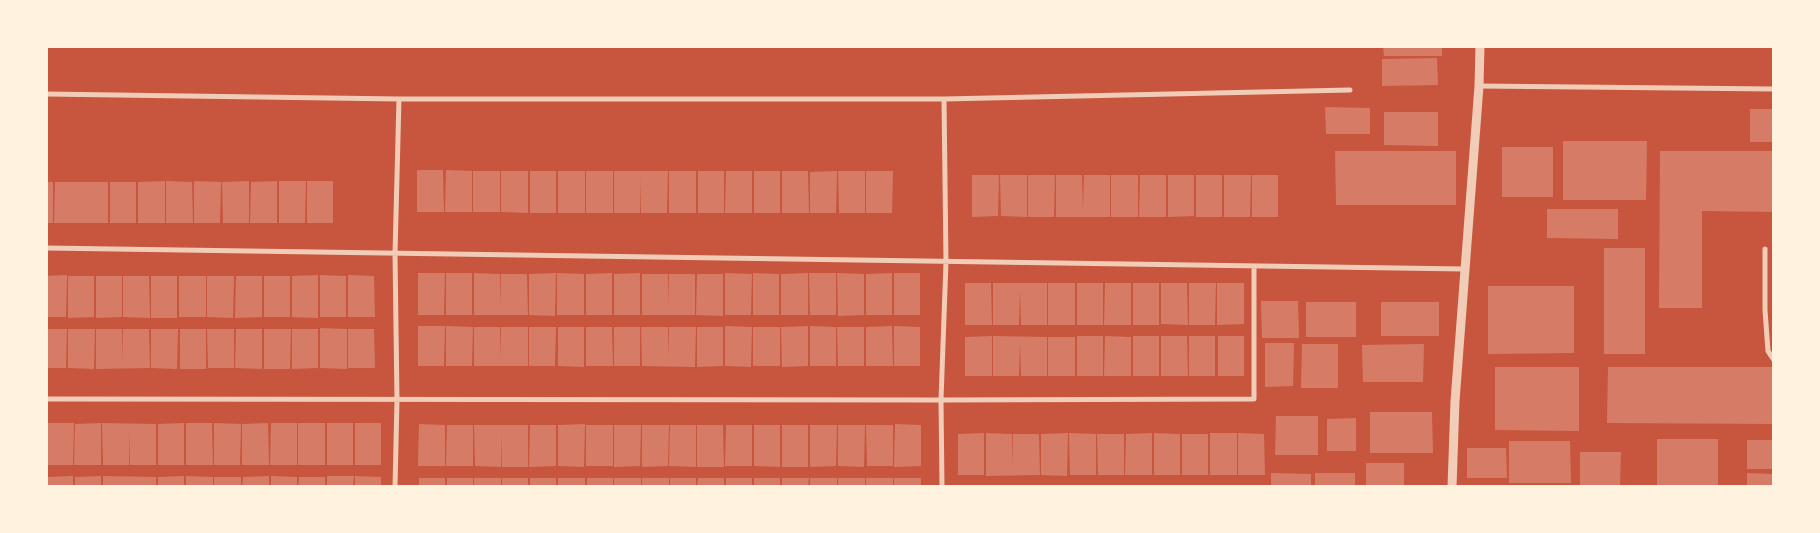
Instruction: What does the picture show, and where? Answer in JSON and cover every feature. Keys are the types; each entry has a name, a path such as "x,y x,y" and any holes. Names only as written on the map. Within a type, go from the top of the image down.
{"street":[{"path":"1452,487 1454,402 1479,86 1480,46"},
{"path":"1479,86 1774,89"},
{"path":"46,94 399,99 944,99 1350,90"},
{"path":"395,487 397,400 395,254 399,99"},
{"path":"942,487 941,400 946,262 944,99"},
{"path":"46,248 1464,269"},
{"path":"1765,248 1765,310 1768,351 1774,360"},
{"path":"46,399 1254,399 1254,266"}],"building":[{"path":"1383,46 1442,46 1442,56 1384,56"},
{"path":"1437,58 1438,85 1382,86 1382,59"},
{"path":"1325,107 1370,108 1370,134 1326,134"},
{"path":"1750,109 1774,109 1774,142 1750,142"},
{"path":"1384,112 1438,112 1438,146 1384,145"},
{"path":"1563,141 1647,141 1646,200 1563,200"},
{"path":"1502,147 1553,147 1553,197 1502,197"},
{"path":"1335,151 1456,151 1456,205 1336,205"},
{"path":"1660,151 1774,151 1774,212 1702,211 1702,308 1659,308"},
{"path":"417,170 443,170 444,212 417,212"},
{"path":"446,170 472,171 472,212 445,212"},
{"path":"473,171 500,171 500,212 473,212"},
{"path":"501,171 528,171 528,213 501,212"},
{"path":"530,171 556,171 556,213 530,213"},
{"path":"558,171 585,171 585,213 558,213"},
{"path":"586,171 613,171 613,213 586,213"},
{"path":"614,171 668,171 667,213 641,213 641,178 640,213 614,213"},
{"path":"669,171 696,171 696,213 669,213"},
{"path":"698,171 724,171 724,213 698,213"},
{"path":"726,171 752,171 752,213 725,213"},
{"path":"754,171 780,171 780,213 754,213"},
{"path":"782,171 808,171 809,213 782,213"},
{"path":"837,171 836,213 810,213 810,172"},
{"path":"838,171 865,171 865,213 839,213"},
{"path":"866,171 893,171 892,213 866,213"},
{"path":"972,175 999,175 998,216 972,217"},
{"path":"1000,175 1027,175 1027,217 1001,216"},
{"path":"1028,175 1055,175 1054,217 1028,217"},
{"path":"1056,175 1082,175 1083,210 1084,175 1110,175 1110,217 1056,217"},
{"path":"1111,175 1138,175 1138,217 1111,217"},
{"path":"1140,175 1166,175 1166,217 1139,217"},
{"path":"1168,175 1194,175 1194,216 1168,217"},
{"path":"1196,175 1222,175 1222,217 1196,217"},
{"path":"1224,175 1251,175 1250,217 1224,217"},
{"path":"1252,175 1278,175 1278,217 1252,217"},
{"path":"165,181 165,223 138,223 138,182"},
{"path":"166,181 192,182 193,223 166,223"},
{"path":"194,181 221,182 220,223 194,223"},
{"path":"249,181 249,223 223,223 222,182"},
{"path":"277,181 277,223 250,223 251,182"},
{"path":"279,181 306,181 305,223 279,223"},
{"path":"307,181 333,181 333,223 307,223"},
{"path":"46,182 53,182 53,223 46,223"},
{"path":"55,182 108,182 108,223 54,223"},
{"path":"110,182 136,182 136,223 110,223"},
{"path":"1547,209 1618,209 1618,239 1547,238"},
{"path":"1604,248 1645,248 1645,354 1604,354"},
{"path":"418,273 445,273 444,315 418,315"},
{"path":"446,273 472,273 472,315 446,315"},
{"path":"474,273 500,274 500,308 501,274 527,274 528,315 474,315"},
{"path":"556,273 555,316 529,315 529,274"},
{"path":"557,273 584,274 584,315 557,315"},
{"path":"612,273 612,315 586,315 586,274"},
{"path":"640,273 640,315 614,315 614,274"},
{"path":"725,273 752,274 751,315 725,315"},
{"path":"753,273 779,274 779,315 753,315"},
{"path":"808,273 808,315 781,315 781,274"},
{"path":"809,273 836,273 836,315 810,315"},
{"path":"837,273 864,274 864,315 838,316"},
{"path":"892,273 892,315 866,315 866,274"},
{"path":"894,273 920,273 920,315 894,315"},
{"path":"642,274 668,274 669,308 669,274 695,274 695,315 642,315"},
{"path":"697,274 723,274 723,316 696,315"},
{"path":"67,275 66,317 46,317 46,276"},
{"path":"318,275 318,318 292,317 292,276"},
{"path":"320,275 346,276 346,317 320,317"},
{"path":"348,275 374,276 375,317 348,317"},
{"path":"68,276 94,276 94,317 68,318"},
{"path":"96,276 122,276 122,317 96,318"},
{"path":"123,276 149,276 150,318 123,317"},
{"path":"151,276 177,276 177,318 151,318"},
{"path":"179,276 206,276 206,317 179,317"},
{"path":"207,276 234,276 233,318 207,317"},
{"path":"236,276 262,276 262,317 235,318"},
{"path":"264,276 290,276 290,317 264,317"},
{"path":"965,283 991,283 992,325 965,325"},
{"path":"993,283 1047,283 1047,325 1021,325 1020,290 1019,325 993,325"},
{"path":"1048,283 1075,283 1075,325 1048,325"},
{"path":"1077,283 1103,283 1103,325 1077,325"},
{"path":"1105,283 1131,283 1131,325 1104,325"},
{"path":"1133,283 1159,283 1159,325 1133,325"},
{"path":"1161,283 1187,283 1188,325 1161,324"},
{"path":"1189,283 1216,283 1215,325 1189,325"},
{"path":"1217,283 1244,283 1244,324 1217,325"},
{"path":"1488,286 1574,286 1574,353 1488,354"},
{"path":"1261,301 1298,301 1299,338 1262,338"},
{"path":"1306,302 1356,302 1356,337 1306,337"},
{"path":"1381,302 1439,302 1439,336 1381,336"},
{"path":"418,326 445,326 444,366 418,366"},
{"path":"446,326 473,327 472,366 446,366"},
{"path":"725,326 752,327 751,367 725,366"},
{"path":"808,326 808,366 782,367 781,327"},
{"path":"810,326 836,327 836,366 810,366"},
{"path":"892,326 893,366 866,366 866,327"},
{"path":"894,326 920,327 920,366 894,366"},
{"path":"474,327 500,327 501,361 501,327 528,327 528,366 474,366"},
{"path":"529,327 556,327 555,366 529,366"},
{"path":"558,327 584,327 584,367 558,366"},
{"path":"586,327 612,327 613,366 586,366"},
{"path":"614,327 640,327 640,366 614,366"},
{"path":"641,327 668,327 669,360 669,327 696,327 695,367 642,366"},
{"path":"697,327 723,327 723,366 697,367"},
{"path":"753,327 780,327 780,366 753,366"},
{"path":"837,327 864,327 864,366 838,366"},
{"path":"320,328 347,329 347,369 320,368"},
{"path":"46,329 67,329 66,368 46,368"},
{"path":"68,329 95,329 94,369 68,368"},
{"path":"96,329 122,329 123,362 123,329 149,329 150,368 96,369"},
{"path":"151,329 178,329 177,369 151,368"},
{"path":"180,329 206,329 206,369 180,369"},
{"path":"207,329 234,329 234,368 208,368"},
{"path":"236,329 262,329 262,369 235,368"},
{"path":"264,329 291,329 290,369 264,369"},
{"path":"292,329 318,329 318,368 292,369"},
{"path":"348,329 374,329 375,368 348,368"},
{"path":"992,336 992,376 965,376 965,337"},
{"path":"993,336 1047,337 1047,376 1021,376 1020,343 1019,376 993,376"},
{"path":"1077,336 1103,336 1103,376 1077,376"},
{"path":"1105,336 1131,337 1131,376 1104,376"},
{"path":"1133,336 1159,336 1159,376 1133,376"},
{"path":"1161,336 1187,336 1188,376 1161,376"},
{"path":"1189,336 1215,336 1215,376 1189,376"},
{"path":"1218,336 1244,336 1244,376 1218,376"},
{"path":"1048,337 1075,337 1075,376 1048,376"},
{"path":"1265,343 1294,343 1293,386 1265,387"},
{"path":"1302,344 1338,344 1338,388 1301,388"},
{"path":"1424,344 1423,382 1363,382 1362,345"},
{"path":"1495,367 1579,367 1579,431 1495,430"},
{"path":"1608,367 1774,367 1774,424 1607,423"},
{"path":"1370,412 1432,412 1433,453 1370,453"},
{"path":"1276,416 1318,416 1318,455 1275,455"},
{"path":"1356,418 1356,451 1327,451 1327,419"},
{"path":"47,423 74,423 73,465 47,465"},
{"path":"101,423 101,465 74,465 75,424"},
{"path":"102,423 156,424 156,465 130,465 129,431 129,465 103,465"},
{"path":"184,423 184,465 158,465 158,424"},
{"path":"186,423 212,423 213,465 186,465"},
{"path":"214,423 241,424 240,465 214,465"},
{"path":"268,423 269,465 242,465 242,424"},
{"path":"271,423 297,423 297,465 270,465"},
{"path":"298,423 325,423 325,465 298,465"},
{"path":"327,423 353,423 353,465 327,465"},
{"path":"355,423 381,423 381,465 355,465"},
{"path":"419,424 445,425 445,466 418,466"},
{"path":"585,424 584,467 558,466 558,425"},
{"path":"895,424 921,425 921,466 894,467"},
{"path":"447,425 473,425 473,466 446,466"},
{"path":"474,425 528,425 528,467 502,467 501,432 501,467 475,466"},
{"path":"530,425 556,425 556,466 529,467"},
{"path":"586,425 613,425 613,466 586,466"},
{"path":"614,425 641,425 640,466 614,467"},
{"path":"642,425 669,425 668,466 642,467"},
{"path":"670,425 696,425 696,467 669,466"},
{"path":"697,425 723,425 724,467 697,467"},
{"path":"726,425 752,425 752,466 725,466"},
{"path":"754,425 780,425 780,467 754,466"},
{"path":"782,425 808,425 808,467 782,467"},
{"path":"810,425 837,425 836,466 810,467"},
{"path":"838,425 865,425 864,467 838,466"},
{"path":"866,425 893,425 893,466 867,466"},
{"path":"984,433 984,475 958,475 958,434"},
{"path":"986,433 1012,434 1012,468 1013,434 1039,434 1040,475 986,476"},
{"path":"1068,433 1067,476 1041,475 1041,434"},
{"path":"1069,433 1096,434 1096,475 1070,475"},
{"path":"1152,433 1152,475 1125,475 1126,434"},
{"path":"1154,433 1180,434 1180,475 1154,475"},
{"path":"1210,433 1237,433 1237,475 1210,475"},
{"path":"1238,433 1264,434 1265,475 1238,475"},
{"path":"1097,434 1124,434 1124,475 1098,475"},
{"path":"1182,434 1208,434 1208,475 1182,475"},
{"path":"1657,439 1718,439 1718,487 1657,487"},
{"path":"1747,440 1774,440 1774,469 1747,469"},
{"path":"1509,441 1570,441 1571,483 1509,483"},
{"path":"1467,448 1506,448 1507,478 1467,478"},
{"path":"1580,452 1621,452 1620,487 1580,487"},
{"path":"1366,463 1404,463 1404,487 1366,487"},
{"path":"1271,473 1311,474 1311,487 1271,487"},
{"path":"1315,473 1355,473 1355,487 1315,487"},
{"path":"1747,473 1774,474 1774,487 1747,487"},
{"path":"73,476 73,487 47,487 47,477"},
{"path":"101,476 101,487 75,487 75,477"},
{"path":"103,476 156,477 156,487 103,487"},
{"path":"184,476 184,487 158,487 158,477"},
{"path":"186,476 213,477 213,487 186,487"},
{"path":"269,476 269,487 242,487 243,477"},
{"path":"271,476 297,477 297,487 271,487"},
{"path":"327,476 354,476 353,487 327,487"},
{"path":"355,476 381,477 381,487 355,487"},
{"path":"214,477 241,477 241,487 214,487"},
{"path":"299,477 325,477 325,487 298,487"},
{"path":"419,478 445,478 445,487 419,487"},
{"path":"447,478 473,478 473,487 447,487"},
{"path":"474,478 501,478 501,487 474,487"},
{"path":"502,478 528,478 528,487 502,487"},
{"path":"530,478 556,478 556,487 530,487"},
{"path":"558,478 585,478 585,487 558,487"},
{"path":"587,478 613,478 613,487 587,487"},
{"path":"614,478 641,478 641,487 614,487"},
{"path":"642,478 669,478 669,487 642,487"},
{"path":"670,478 696,478 696,487 670,487"},
{"path":"698,478 724,478 724,487 697,487"},
{"path":"726,478 752,478 752,487 726,487"},
{"path":"754,478 780,478 780,487 754,487"},
{"path":"782,478 809,478 808,487 782,487"},
{"path":"810,478 837,478 837,487 810,487"},
{"path":"838,478 865,478 865,487 838,487"},
{"path":"866,478 893,478 893,487 866,487"},
{"path":"894,478 921,478 921,487 894,487"}]}
